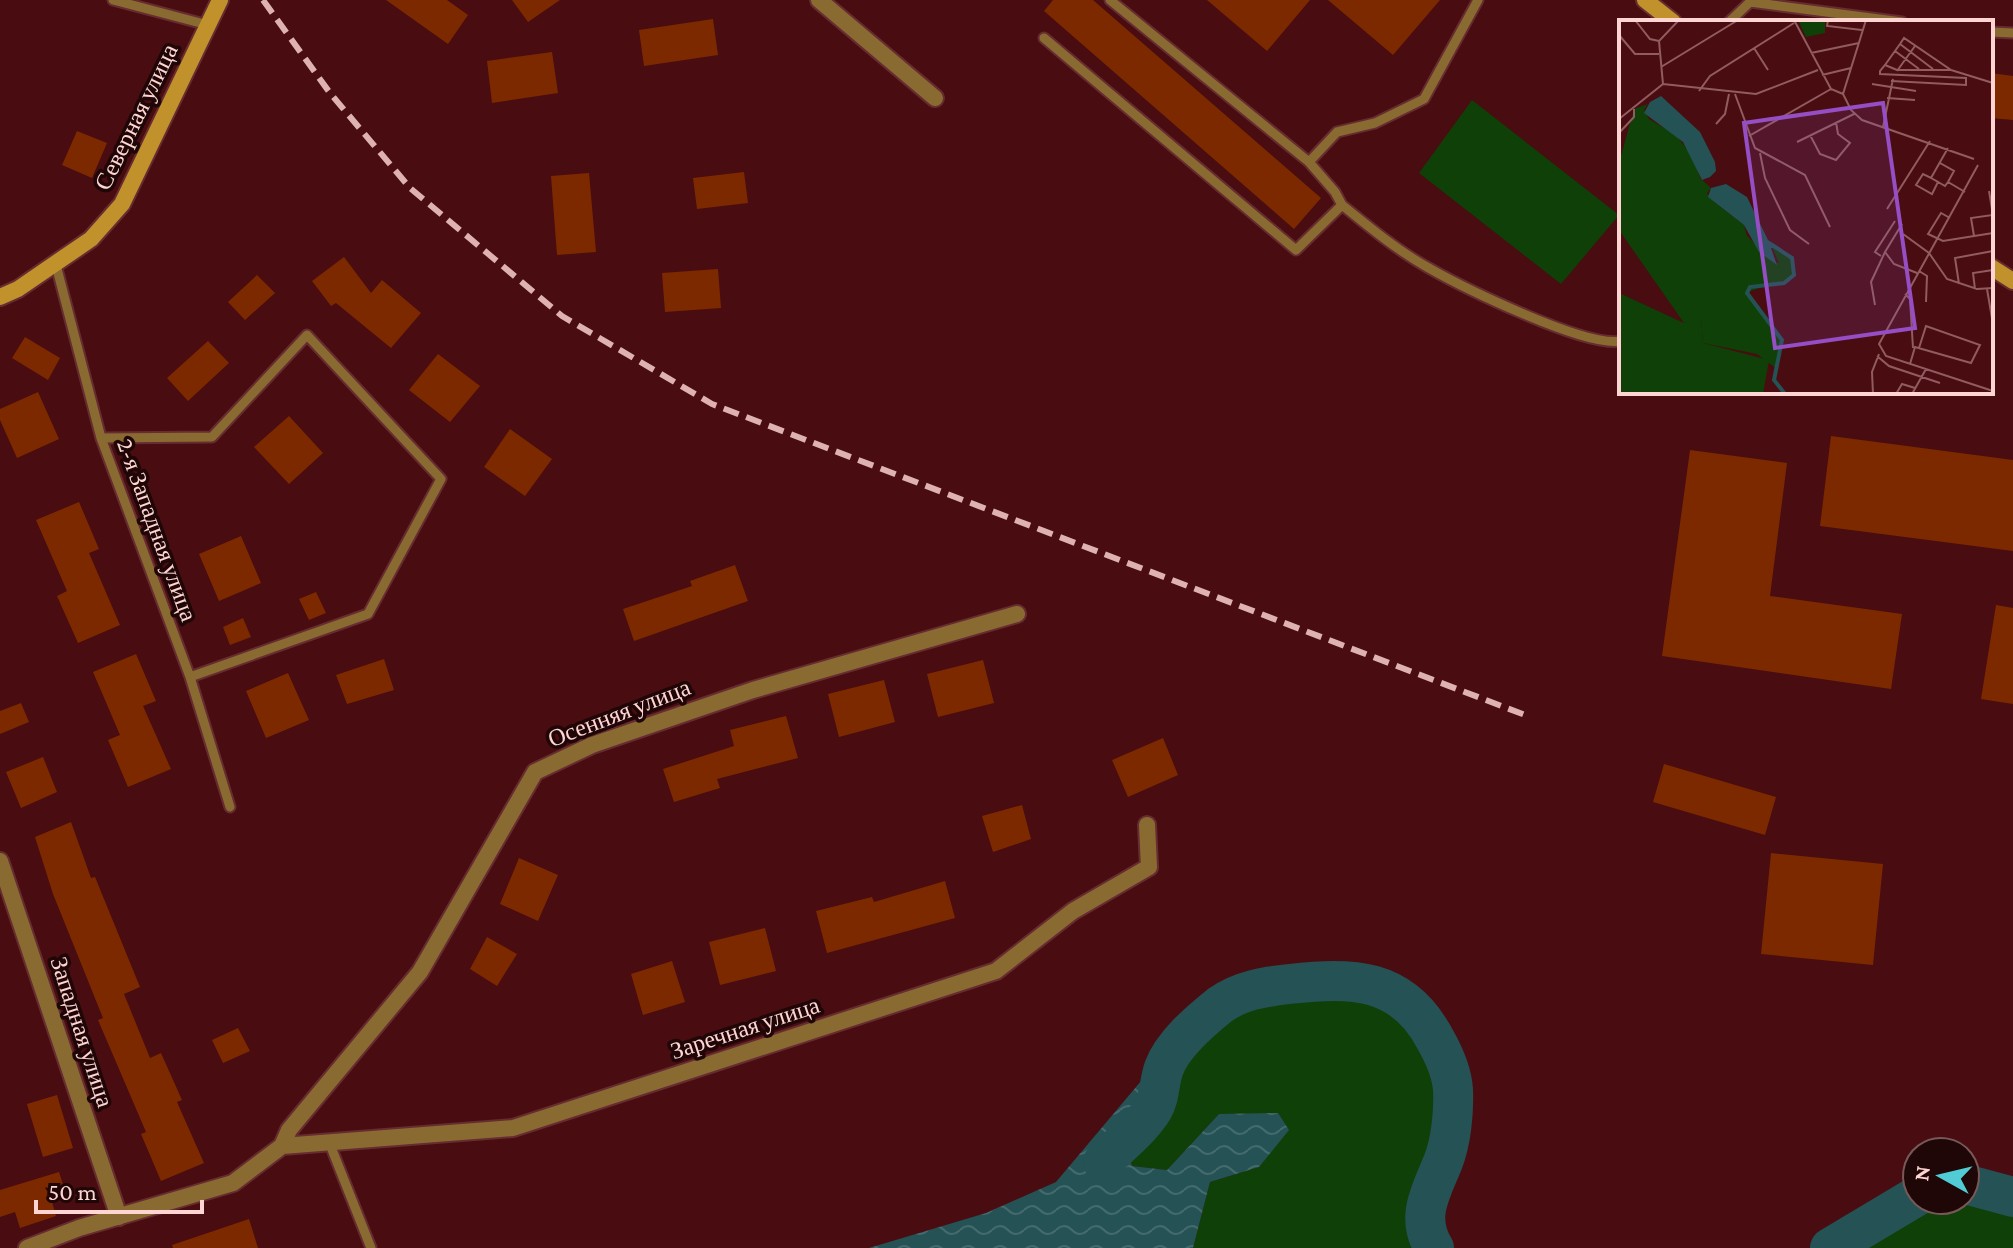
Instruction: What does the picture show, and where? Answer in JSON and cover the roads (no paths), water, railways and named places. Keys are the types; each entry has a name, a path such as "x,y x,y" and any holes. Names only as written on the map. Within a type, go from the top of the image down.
{"street":[{"name":"Северная улица","path":"0,297 56,265 91,239 122,204 220,0"},
{"path":"819,0 935,98"},
{"path":"1645,0 1670,20"},
{"path":"1993,268 2013,281"},
{"name":"Осенняя улица","path":"282,1146 289,1130 420,972 535,772 592,745 753,690 1017,614"},
{"name":"Заречная улица","path":"282,1146 513,1128 996,971 1073,911 1149,867 1147,825"},
{"name":"Западная улица","path":"0,861 119,1217"},
{"path":"27,1248 233,1183 282,1146"}],"lane":[{"path":"113,0 208,25"},
{"path":"1110,0 1309,162 1342,205 1426,267 1559,328 1610,343 1619,341"},
{"path":"1309,162 1337,132 1375,123 1424,99 1478,0"},
{"path":"1731,20 1750,2 1887,20"},
{"path":"1993,32 2013,33"},
{"path":"1044,38 1296,250 1342,205"},
{"name":"2-я Западная улица","path":"56,265 101,438 190,677 230,807"},
{"path":"101,438 212,437 307,335 441,479 368,614 190,677"},
{"path":"329,1142 371,1248"}],"water":[{"path":"1164,1066 1128,1152 1132,1166 1167,1170 1219,1114 1278,1113 1289,1130 1259,1167 1210,1182 1193,1248 869,1248 986,1213 1056,1182 1152,1068"}],"waterway":[{"path":"1103,1162 1153,1109 1164,1068 1174,1050 1220,1005 1244,993 1280,985 1334,981 1373,986 1407,1003 1422,1019 1441,1050 1451,1077 1450,1136 1425,1215 1428,1237 1434,1248"},
{"path":"1981,1188 2013,1197"},
{"path":"1830,1248 1901,1206"}],"railway":[{"path":"263,0 330,93 410,188 562,316 712,404 1525,715"}]}
